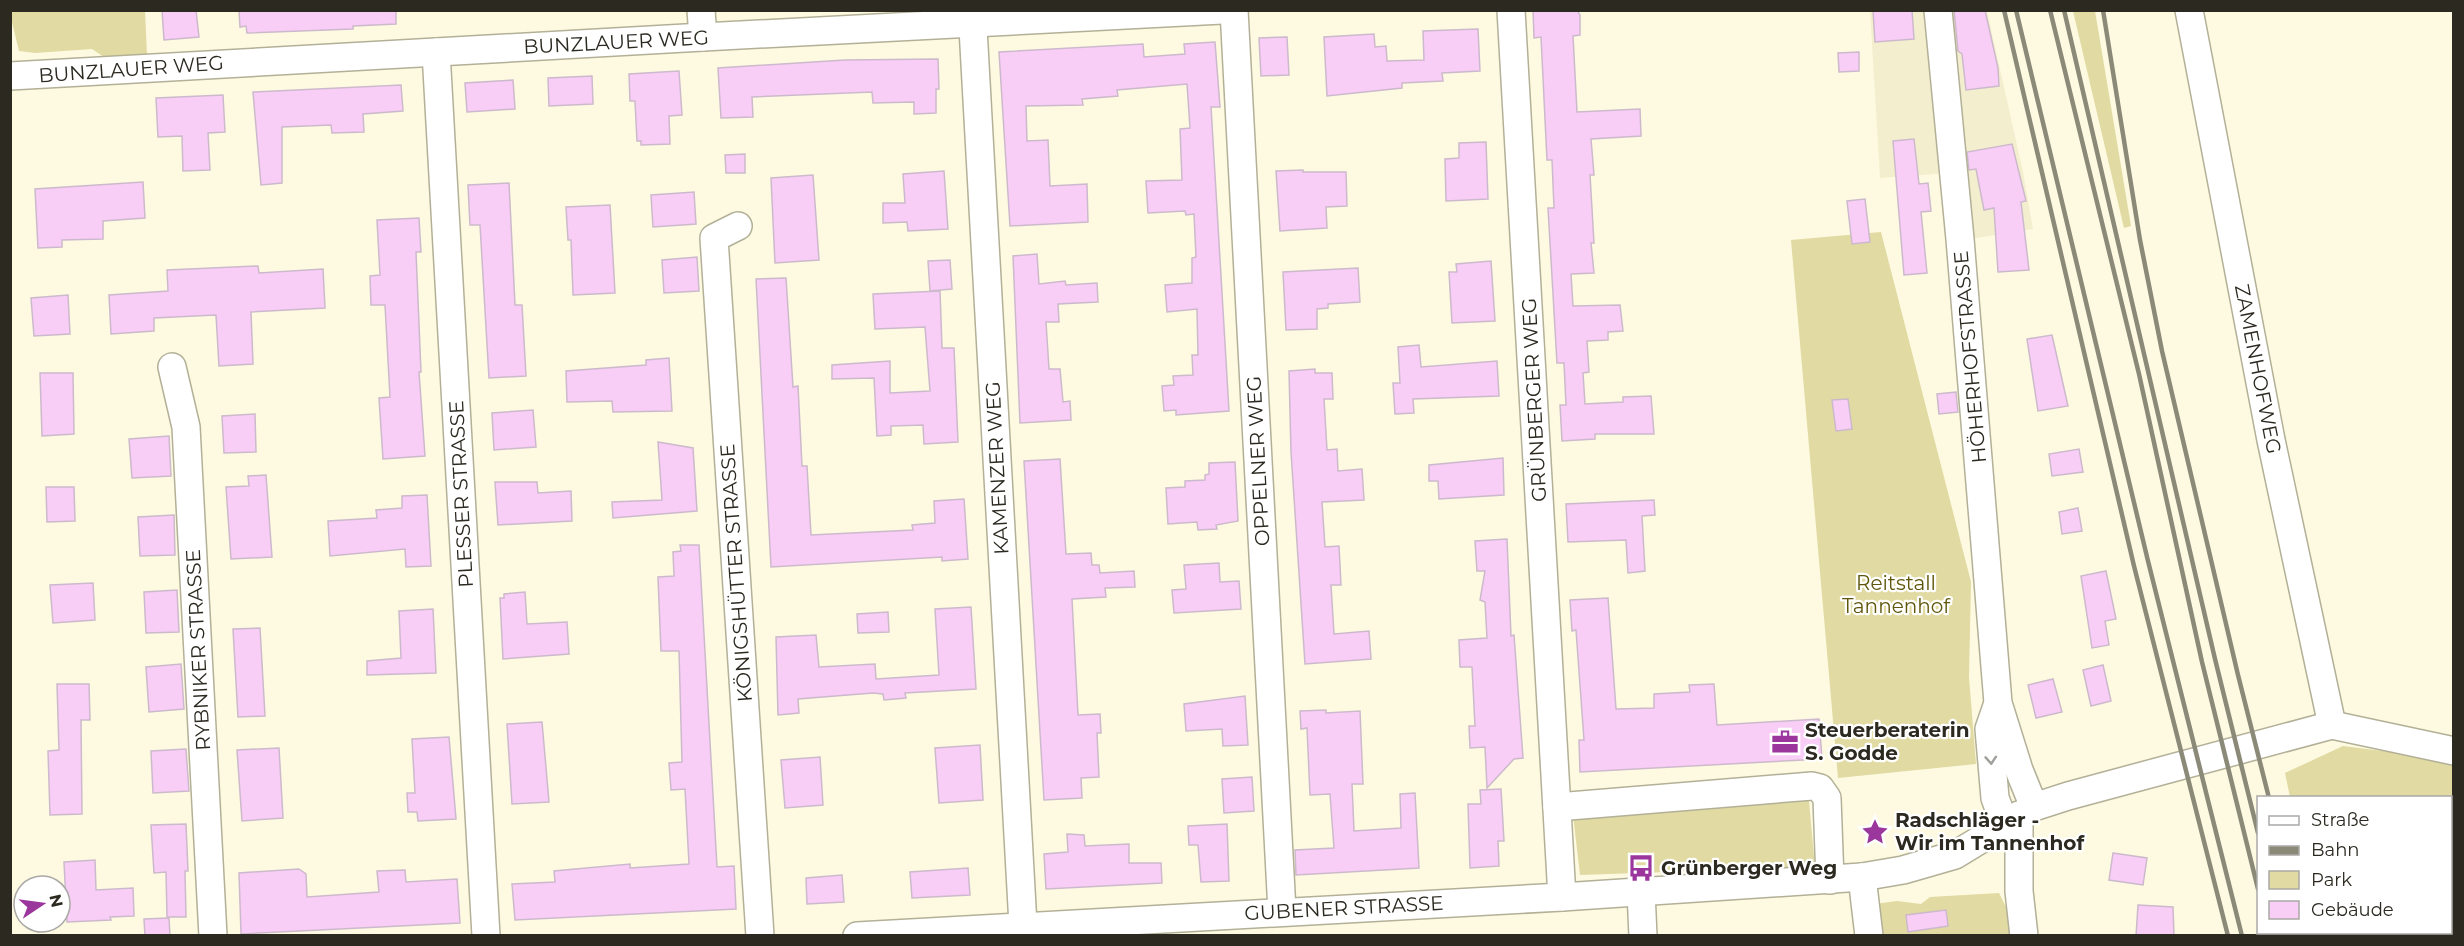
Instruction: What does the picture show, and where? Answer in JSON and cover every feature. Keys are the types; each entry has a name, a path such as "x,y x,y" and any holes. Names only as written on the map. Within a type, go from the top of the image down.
{"street":[{"name":"BUNZLAUER WEG","path":"10,76 436,52 702,24 1221,10"},
{"name":"OPPELNER WEG","path":"1234,10 1282,911"},
{"name":"GRÜNBERGER WEG","path":"1511,10 1562,897"},
{"name":"HÖHERHOFSTRASSE","path":"1938,10 1960,239 1998,703 1989,729 1995,798 2019,816 2019,891 2024,936"},
{"name":"ZAMENHOFWEG","path":"2189,10 2271,440 2332,725"},
{"name":"KAMENZER WEG","path":"972,17 1023,926"},
{"name":"PLESSER STRASSE","path":"436,52 486,936"},
{"name":"KÖNIGSHÜTTER STRASSE","path":"738,226 714,238 760,936"},
{"name":"RYBNIKER STRASSE","path":"172,367 186,427 213,936"},
{"name":"GUBENER STRASSE","path":"857,936 1562,897 1862,877 1903,870 1955,855 2019,816 2089,789 2332,725"},
{"path":"2332,725 2454,751"},
{"path":"1557,807 1812,786 1820,788 1827,798 1830,880"},
{"path":"1862,877 1869,936"},
{"path":"1641,892 1643,936"}],"shaded area":[{"path":"1870,11 1933,11 1949,173 1880,178"},
{"path":"1942,11 1987,11 2023,172 2033,229 1964,240"}],"green space":[{"path":"16,10 145,11 147,55 104,57 92,49 35,53 19,51 10,14"},
{"path":"2073,11 2095,11 2131,226 2124,228"},
{"name":"Reitstall Tannenhof","path":"1881,232 1971,582 1969,677 1976,764 1838,778 1791,240"},
{"path":"2343,746 2453,760 2453,935 2322,936 2321,934 2452,934 2452,796 2290,796 2285,773"},
{"path":"1808,790 1815,867 1580,875 1573,815"},
{"path":"1999,893 2020,935 1878,935 1875,904 1897,901 1921,904 1930,897"}],"building":[{"path":"162,10 196,10 199,37 164,40"},
{"path":"239,10 396,10 396,24 353,26 353,29 247,33 246,26 240,27"},
{"path":"1533,10 1577,10 1580,15 1580,35 1573,36 1577,112 1640,109 1641,136 1591,139 1594,175 1590,175 1594,243 1591,243 1594,273 1571,274 1573,306 1620,305 1623,331 1608,332 1608,340 1587,341 1589,372 1583,373 1585,404 1623,402 1623,397 1651,396 1654,434 1595,434 1595,439 1562,441 1560,405 1566,405 1564,363 1557,363 1548,208 1554,208 1552,160 1547,160 1541,37 1534,38"},
{"path":"1873,10 1912,10 1914,39 1875,42"},
{"path":"1954,10 1985,10 1998,68 1999,86 1966,90 1962,54 1958,51"},
{"path":"1478,29 1480,71 1442,73 1443,81 1402,83 1402,88 1327,96 1324,37 1374,34 1375,47 1386,46 1387,61 1424,60 1423,31"},
{"path":"1287,37 1289,75 1261,76 1259,38"},
{"path":"1215,42 1220,107 1211,107 1229,411 1176,415 1176,410 1164,411 1162,386 1174,385 1173,376 1193,375 1192,355 1198,355 1197,309 1167,312 1165,285 1192,283 1192,258 1196,257 1194,214 1186,215 1185,211 1148,213 1146,181 1182,180 1180,129 1190,128 1187,84 1117,90 1118,96 1082,99 1083,105 1026,106 1027,141 1048,140 1050,186 1087,184 1088,222 1010,226 999,52 1143,44 1144,57 1185,54 1184,44"},
{"path":"1859,52 1859,71 1839,72 1838,53"},
{"path":"938,59 939,89 936,89 936,113 914,114 914,102 873,103 872,92 752,97 753,117 721,118 718,68 845,60"},
{"path":"679,71 682,115 669,116 670,144 641,145 641,141 637,141 635,101 630,101 629,74"},
{"path":"592,76 593,104 549,106 548,78"},
{"path":"513,80 515,109 467,112 465,83"},
{"path":"401,85 403,111 363,114 364,132 332,133 331,125 282,127 282,183 261,185 253,92"},
{"path":"223,95 225,132 208,133 210,170 183,171 182,136 158,137 156,98"},
{"path":"1914,139 1919,184 1928,183 1931,211 1921,212 1927,273 1904,275 1893,141"},
{"path":"1486,142 1488,199 1446,201 1445,159 1459,158 1459,143"},
{"path":"2012,144 2026,201 2021,202 2029,270 1998,272 1994,208 1984,210 1976,169 1969,170 1967,152"},
{"path":"745,154 745,173 726,173 725,155"},
{"path":"1303,170 1303,172 1346,172 1347,206 1326,207 1327,228 1280,231 1276,171"},
{"path":"944,171 948,229 908,231 907,222 883,223 883,203 905,203 903,174"},
{"path":"813,175 819,260 775,263 771,178"},
{"path":"143,182 145,218 103,221 103,239 62,240 62,247 38,248 35,189"},
{"path":"509,183 515,305 522,305 526,376 489,378 480,225 470,225 468,185"},
{"path":"694,192 696,224 653,227 651,195"},
{"path":"1865,199 1870,242 1852,244 1847,201"},
{"path":"610,205 615,293 573,295 571,240 568,240 566,207"},
{"path":"419,218 421,252 416,252 421,372 419,372 425,456 383,459 379,398 390,397 385,305 371,305 370,276 380,275 377,220"},
{"path":"1037,254 1039,284 1065,281 1066,285 1097,283 1098,302 1058,304 1059,322 1046,322 1049,369 1060,369 1063,402 1070,401 1071,420 1020,423 1013,256"},
{"path":"697,257 699,291 664,293 662,260"},
{"path":"950,260 952,289 930,291 928,261"},
{"path":"1491,261 1495,321 1452,323 1449,272 1457,272 1456,264"},
{"path":"258,266 259,273 323,269 325,308 251,312 253,364 219,366 216,315 154,318 154,331 111,334 109,295 168,291 167,270"},
{"path":"1358,268 1360,302 1328,304 1328,308 1317,309 1317,329 1286,330 1283,272"},
{"path":"786,278 793,387 798,386 802,466 807,466 811,535 913,530 912,525 935,523 934,501 964,499 968,559 942,561 942,557 771,567 756,279"},
{"path":"940,291 942,348 954,348 958,442 924,444 923,425 891,426 891,435 877,436 874,378 832,379 832,365 890,361 890,393 930,391 925,327 875,329 873,294"},
{"path":"68,295 70,334 34,336 31,298"},
{"path":"2052,335 2068,406 2038,411 2027,339"},
{"path":"1419,345 1421,367 1497,361 1499,396 1413,399 1414,413 1395,414 1393,383 1400,383 1398,347"},
{"path":"669,358 672,411 613,412 612,401 567,402 566,371 646,365 646,360"},
{"path":"1315,369 1315,373 1332,373 1333,399 1324,399 1327,450 1337,449 1338,471 1362,469 1364,500 1322,502 1325,547 1339,546 1341,585 1331,585 1334,634 1369,631 1371,659 1305,664 1291,452 1289,371"},
{"path":"40,373 73,373 74,434 42,436"},
{"path":"1956,392 1958,412 1939,414 1937,394"},
{"path":"1848,399 1852,429 1836,431 1832,400"},
{"path":"533,410 536,447 494,450 492,413"},
{"path":"255,414 256,452 224,453 222,416"},
{"path":"169,436 171,476 132,478 129,439"},
{"path":"658,442 693,448 697,511 613,518 612,502 662,500"},
{"path":"2079,449 2083,472 2052,476 2049,454"},
{"path":"1503,458 1504,495 1439,499 1438,481 1429,481 1429,465"},
{"path":"1060,459 1066,554 1091,553 1092,565 1099,565 1100,573 1134,571 1135,587 1105,588 1106,597 1072,599 1078,715 1100,714 1101,733 1097,733 1099,777 1081,778 1082,798 1044,800 1024,461"},
{"path":"1235,462 1238,521 1216,525 1217,529 1198,530 1197,522 1168,524 1166,488 1185,487 1185,481 1205,480 1205,475 1209,474 1209,463"},
{"path":"266,475 272,557 231,559 226,487 249,486 248,476"},
{"path":"495,482 537,482 538,493 571,491 572,521 498,525"},
{"path":"46,487 74,487 75,521 47,522"},
{"path":"427,495 431,566 406,567 405,549 330,556 328,521 377,518 376,510 402,508 402,496"},
{"path":"1654,500 1655,515 1642,516 1645,571 1628,573 1626,540 1568,542 1566,504"},
{"path":"2078,508 2082,531 2062,534 2059,512"},
{"path":"174,515 175,555 140,556 138,517"},
{"path":"1507,539 1511,636 1514,635 1523,758 1514,759 1487,788 1485,747 1470,748 1469,726 1475,726 1472,667 1460,667 1459,640 1487,638 1485,602 1480,600 1485,571 1477,571 1475,541"},
{"path":"680,545 699,545 717,867 734,866 736,909 515,920 512,884 555,882 554,871 630,864 630,868 689,864 685,789 671,790 669,763 682,762 679,651 661,651 658,577 674,576 673,552 681,551"},
{"path":"1219,563 1220,582 1239,581 1241,609 1174,613 1172,590 1186,589 1184,565"},
{"path":"2106,571 2116,619 2105,621 2109,645 2092,648 2081,576"},
{"path":"93,583 95,620 53,623 50,585"},
{"path":"177,590 179,632 146,633 144,592"},
{"path":"525,592 527,624 567,622 569,654 503,659 500,598 504,598 504,594"},
{"path":"1608,598 1616,709 1654,708 1654,694 1690,692 1689,685 1714,684 1717,725 1819,719 1822,759 1580,772 1579,740 1584,740 1576,630 1572,631 1570,600"},
{"path":"971,607 976,689 905,693 906,698 884,700 883,694 873,693 798,699 799,713 778,715 776,637 816,635 819,667 875,664 876,679 939,675 935,609"},
{"path":"433,609 436,673 367,675 367,661 401,658 399,611"},
{"path":"888,612 889,632 858,633 857,614"},
{"path":"260,628 265,716 238,717 233,629"},
{"path":"181,664 184,709 149,712 146,667"},
{"path":"2103,665 2111,701 2091,706 2083,670"},
{"path":"2053,679 2062,712 2036,718 2028,685"},
{"path":"57,684 89,684 90,720 81,720 82,814 50,815 48,751 59,750"},
{"path":"1245,696 1248,745 1223,746 1222,729 1186,731 1184,704"},
{"path":"1326,710 1326,713 1360,711 1363,784 1352,784 1354,831 1401,828 1400,794 1415,793 1419,868 1296,875 1295,850 1334,848 1330,794 1310,795 1307,728 1301,729 1300,711"},
{"path":"542,722 549,802 512,804 507,724"},
{"path":"449,737 456,819 418,821 417,812 408,812 407,793 415,793 412,739"},
{"path":"980,745 983,800 939,803 935,748"},
{"path":"279,748 283,818 242,821 237,750"},
{"path":"186,749 189,791 153,793 151,751"},
{"path":"820,757 823,805 785,808 781,760"},
{"path":"1252,777 1254,811 1224,813 1222,779"},
{"path":"1501,789 1504,841 1498,841 1499,866 1470,868 1468,804 1481,804 1480,790"},
{"path":"186,824 188,871 185,871 186,917 167,917 166,872 154,873 151,825"},
{"path":"1227,824 1229,881 1201,882 1198,845 1189,845 1188,826"},
{"path":"1067,834 1084,835 1085,846 1129,844 1129,863 1161,863 1162,883 1046,889 1044,854 1068,852"},
{"path":"2113,853 2147,858 2143,885 2109,880"},
{"path":"95,860 96,890 133,888 134,916 110,917 111,920 72,922 72,874 65,874 64,862"},
{"path":"968,868 970,895 912,898 910,872"},
{"path":"299,869 306,874 307,897 379,892 377,871 405,870 406,882 457,879 460,923 241,934 239,873"},
{"path":"842,875 844,902 807,904 806,878"},
{"path":"2138,905 2173,907 2174,936 2136,936"},
{"path":"1946,910 1948,926 1908,932 1906,915"},
{"path":"169,918 170,936 145,936 144,919"}],"railway":[{"path":"2004,10 2134,566 2228,936"},
{"path":"2016,10 2148,561 2242,936"},
{"path":"2050,10 2139,374 2202,662 2257,885"},
{"path":"2064,10 2215,659 2257,829"},
{"path":"2103,10 2140,240 2162,351 2268,796"}],"place":[{"name":"Steuerberaterin S. Godde","path":"1785,742"},
{"name":"Radschläger - Wir im Tannenhof","path":"1875,832"},
{"name":"Grünberger Weg","path":"1641,868"}]}
